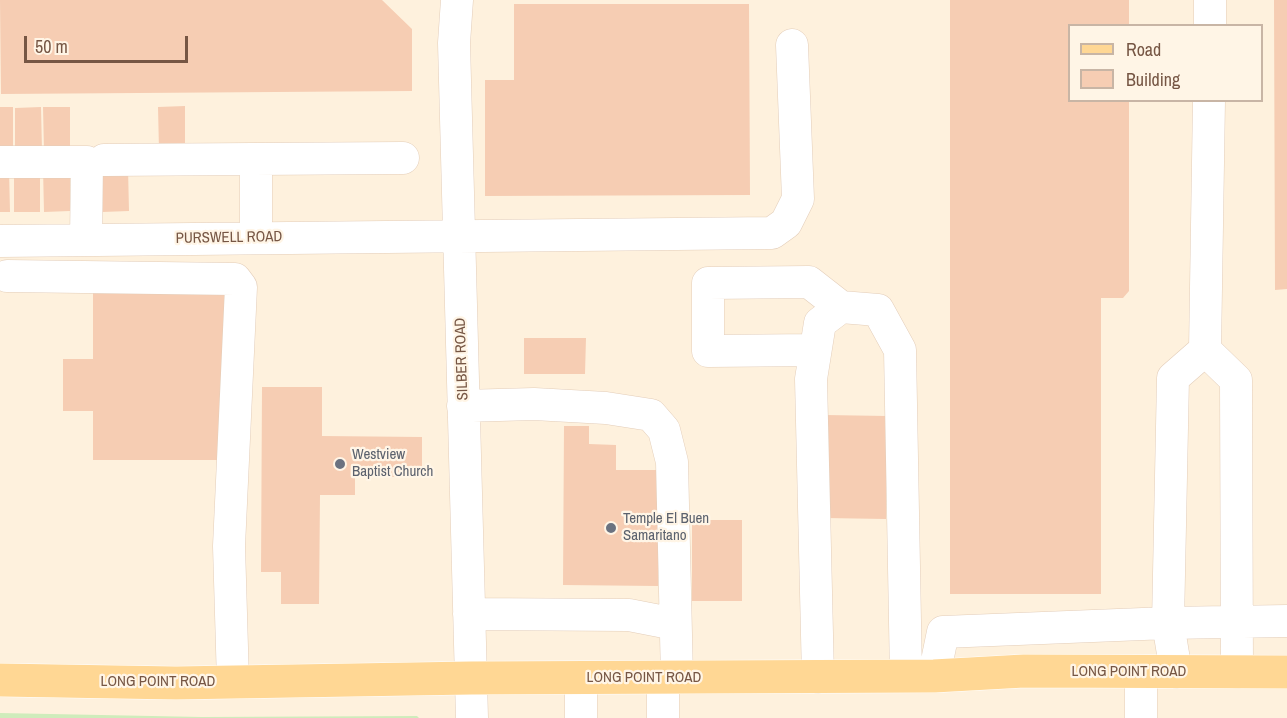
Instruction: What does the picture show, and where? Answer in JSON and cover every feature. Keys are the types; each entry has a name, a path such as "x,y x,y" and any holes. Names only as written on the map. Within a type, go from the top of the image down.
{"main road":[{"name":"LONG POINT ROAD","path":"0,680 233,682 471,678 920,676 1024,671 1287,672"}],"street":[{"name":"SILBER ROAD","path":"457,0 454,43 472,718"},
{"path":"1210,0 1210,24"},
{"name":"PURSWELL ROAD","path":"0,241 772,233 786,223 798,199 792,45"},
{"path":"1209,102 1205,350 1236,380 1237,672"},
{"path":"104,160 403,158"},
{"path":"256,159 256,238"},
{"path":"0,162 87,162 86,240"},
{"path":"7,276 235,279 241,287 229,546 233,682"},
{"path":"815,350 708,351 708,283 809,282 841,307 878,310 900,350 920,676"},
{"path":"818,677 811,379 820,323 841,307"},
{"path":"1176,672 1168,623 1173,378 1205,350"},
{"path":"463,406 534,404 606,408 651,415 664,430 672,462 675,624 670,678 663,718"},
{"path":"469,614 629,615 675,624"},
{"path":"920,676 943,632 1168,623 1287,621"},
{"path":"1141,718 1142,672"},
{"path":"581,679 581,718"}],"green space":[{"path":"0,713 202,717 417,716 419,718 0,718"}],"building":[{"path":"0,0 382,0 412,29 412,91 1,94"},
{"path":"950,0 1129,0 1129,24 1068,24 1068,102 1129,102 1129,291 1123,298 1101,298 1101,594 950,594"},
{"path":"1274,0 1287,0 1287,289 1275,290"},
{"path":"514,4 749,4 750,195 485,196 485,80 514,80"},
{"path":"185,106 185,150 159,150 158,107"},
{"path":"0,107 13,107 13,151 0,151"},
{"path":"41,107 42,151 15,151 15,108"},
{"path":"43,107 70,107 70,151 44,151"},
{"path":"14,168 40,168 40,212 14,212"},
{"path":"43,168 70,168 70,211 44,212"},
{"path":"102,168 128,168 129,211 102,212"},
{"path":"0,169 9,169 10,212 0,212"},
{"path":"93,292 225,292 225,460 93,460 93,411 63,411 63,359 93,359"},
{"path":"524,338 586,338 585,374 524,374"},
{"path":"262,387 322,387 322,436 422,437 422,477 355,477 355,495 320,495 319,604 281,604 281,572 261,572"},
{"path":"825,415 887,416 886,519 825,518"},
{"name":"Temple El Buen Samaritano","path":"564,426 589,426 589,444 616,445 616,470 658,470 658,586 563,585"},
{"path":"692,520 742,520 742,601 692,601"}],"place":[{"name":"Westview Baptist Church","path":"340,464"},
{"name":"Temple El Buen Samaritano","path":"611,528"}]}
